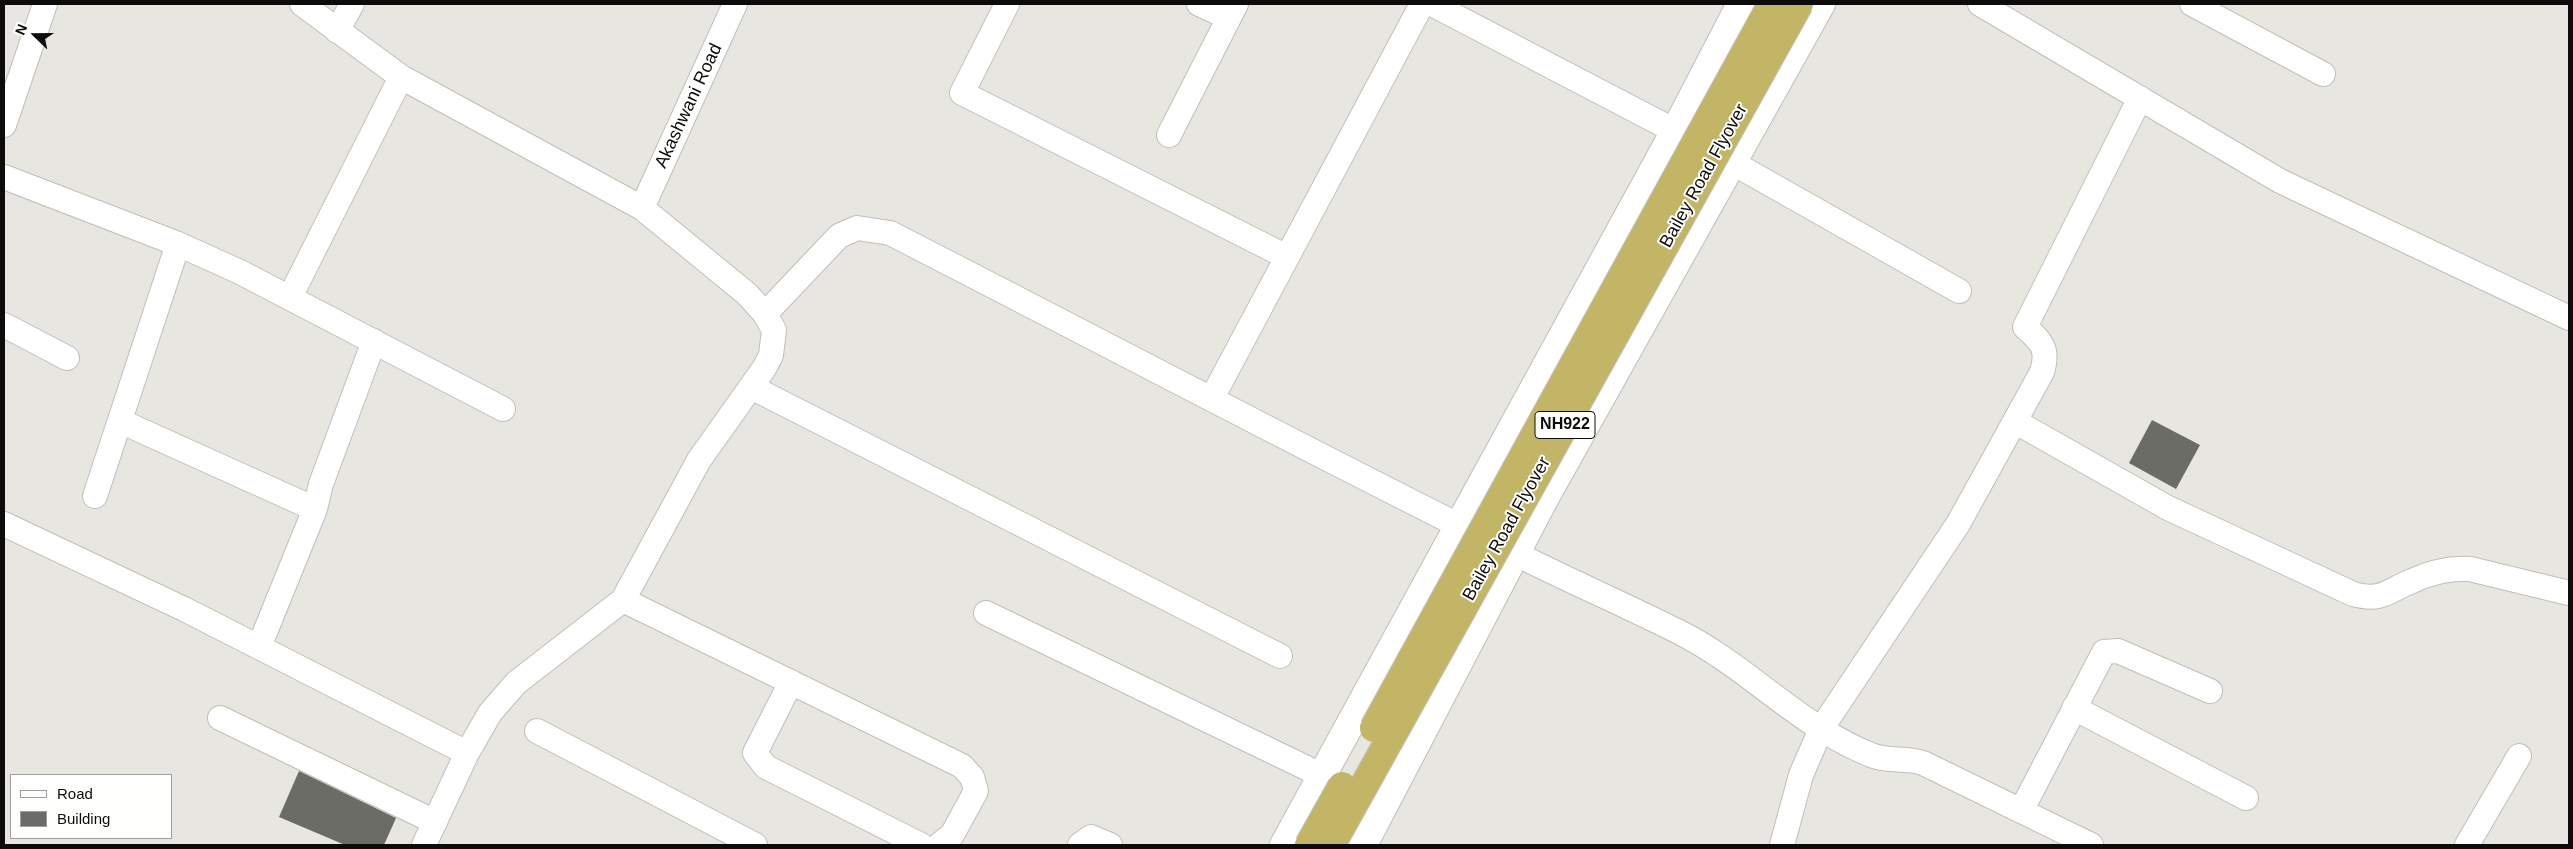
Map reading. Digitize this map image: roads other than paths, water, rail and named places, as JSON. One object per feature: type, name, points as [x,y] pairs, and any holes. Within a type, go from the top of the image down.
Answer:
[{"type":"highway","name":"Bailey Road Flyover","points":[[1299,842],[1772,4]]},
{"type":"highway","name":"Bailey Road Flyover","points":[[1331,845],[1799,4]]},
{"type":"main road","points":[[1299,842],[1322,776],[1675,131],[1742,4]]},
{"type":"main road","points":[[1363,845],[1516,554],[1821,4]]},
{"type":"street","points":[[4,125],[45,4]]},
{"type":"street","points":[[302,4],[401,77],[642,208],[747,294],[765,314],[774,330],[774,342],[765,367],[700,460],[623,600],[516,682],[490,713],[467,753],[424,845]]},
{"type":"street","points":[[337,31],[352,4]]},
{"type":"street","name":"Akashwani Road","points":[[642,208],[735,4]]},
{"type":"street","points":[[1007,4],[962,93],[1287,257]]},
{"type":"street","points":[[1169,135],[1232,11],[1199,4]]},
{"type":"street","points":[[1212,398],[1422,4]]},
{"type":"street","points":[[1432,4],[1675,131]]},
{"type":"street","points":[[1980,4],[2280,181],[2569,318]]},
{"type":"street","points":[[2192,4],[2322,74]]},
{"type":"street","points":[[290,297],[401,77]]},
{"type":"street","points":[[1782,845],[1801,775],[1821,729],[1958,524],[2016,422],[2046,361],[2045,348],[2025,328],[2140,98]]},
{"type":"street","points":[[1733,163],[1958,291]]},
{"type":"street","points":[[4,177],[178,244],[290,297],[503,409]]},
{"type":"street","points":[[765,314],[839,236],[857,228],[890,233],[1460,526],[1683,634],[1719,655],[1821,729],[1873,756],[1908,758],[1922,763],[2091,845]]},
{"type":"street","points":[[95,496],[178,244]]},
{"type":"street","points":[[4,326],[67,358]]},
{"type":"street","points":[[258,647],[314,509],[321,484],[374,341]]},
{"type":"street","points":[[751,387],[1280,656]]},
{"type":"street","points":[[120,421],[314,509]]},
{"type":"street","points":[[2016,422],[2168,508],[2353,594],[2367,598],[2377,597],[2390,593],[2411,581],[2437,572],[2454,569],[2470,570],[2569,593]]},
{"type":"street","points":[[4,524],[258,647],[467,753]]},
{"type":"street","points":[[623,600],[962,766],[972,777],[976,791],[952,835],[939,845]]},
{"type":"street","points":[[986,613],[1322,776]]},
{"type":"street","points":[[2021,812],[2100,656],[2107,650],[2118,651],[2210,691]]},
{"type":"street","points":[[791,682],[755,753],[766,767],[922,845]]},
{"type":"street","points":[[2074,708],[2246,798]]},
{"type":"street","points":[[220,718],[435,822]]},
{"type":"street","points":[[537,731],[755,845]]},
{"type":"street","points":[[2467,845],[2519,756]]},
{"type":"street","points":[[1080,845],[1091,837],[1110,845]]}]
